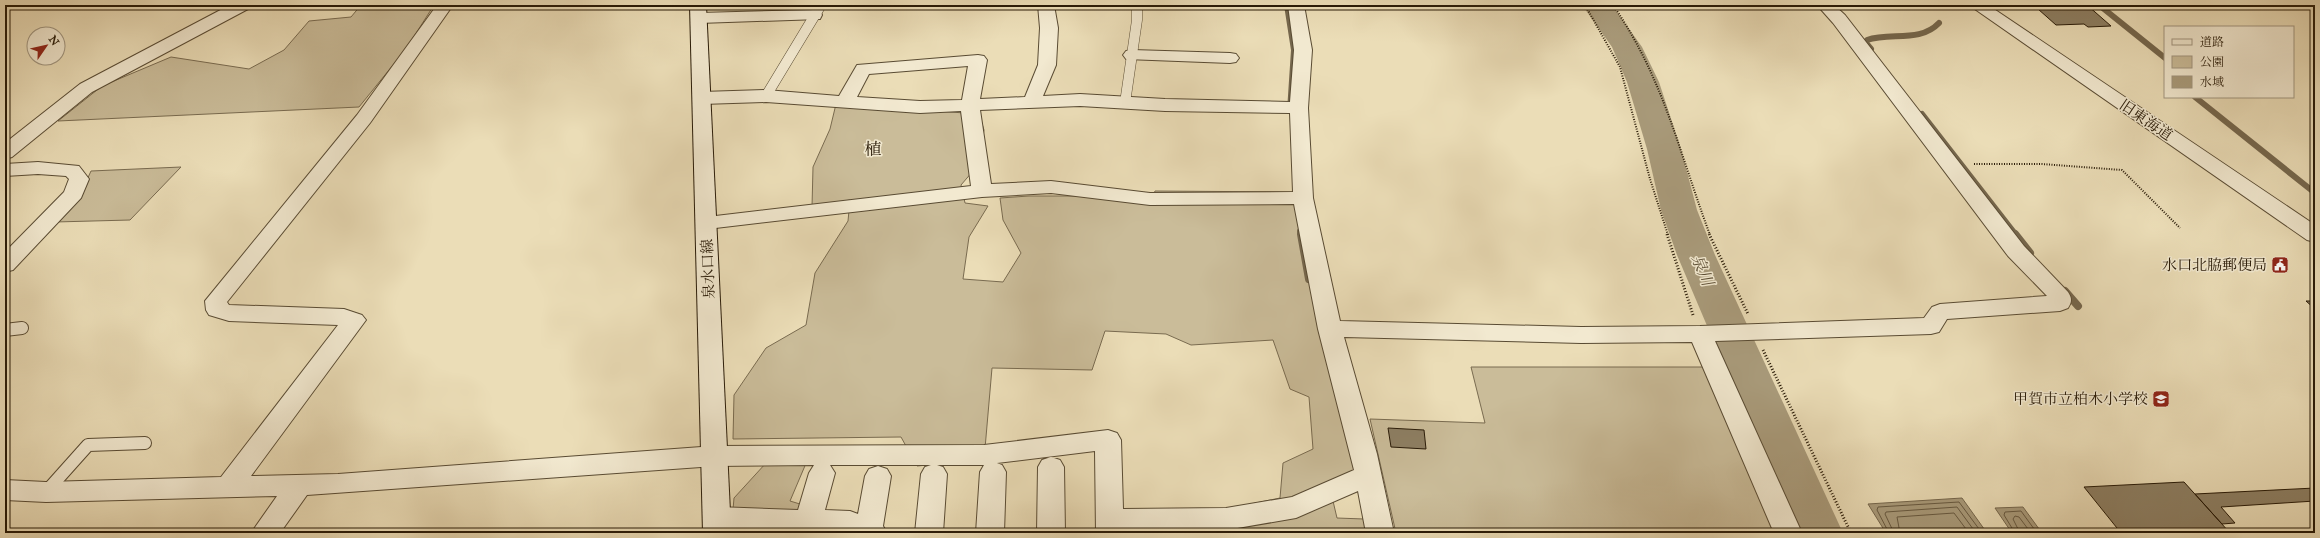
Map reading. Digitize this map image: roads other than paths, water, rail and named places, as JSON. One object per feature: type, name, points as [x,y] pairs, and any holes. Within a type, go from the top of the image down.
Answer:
[{"type":"street","points":[[5,153],[86,88],[242,5]]},
{"type":"street","points":[[227,488],[354,320],[344,317],[229,314],[217,310],[216,301],[362,122],[426,36],[445,5]]},
{"type":"street","points":[[1032,101],[1047,64],[1049,28],[1046,5]]},
{"type":"street","points":[[1296,5],[1303,50],[1299,108],[1303,198],[1330,329],[1368,475],[1380,533]]},
{"type":"street","points":[[1330,329],[1581,335],[1708,334],[1930,326],[1940,312],[2060,303],[2060,297],[2016,251],[1839,19],[1825,5]]},
{"type":"street","name":"旧東海道","points":[[1977,5],[2315,235]]},
{"type":"street","points":[[698,12],[817,10]]},
{"type":"street","name":"泉水口線","points":[[698,12],[717,525]]},
{"type":"street","points":[[1132,55],[1230,58]]},
{"type":"street","points":[[846,100],[863,69],[978,60],[970,105],[982,190]]},
{"type":"street","points":[[702,98],[766,96],[846,100],[920,107],[1080,100],[1125,103],[1299,108]]},
{"type":"street","points":[[5,170],[38,168],[72,170],[80,179],[74,194],[5,265]]},
{"type":"street","points":[[707,223],[982,190],[1051,187],[1150,199],[1303,198]]},
{"type":"street","points":[[1708,334],[1788,533]]},
{"type":"street","points":[[5,490],[46,492],[299,486],[715,456],[984,455],[1108,440],[1110,527],[1226,519],[1296,507],[1368,475]]},
{"type":"street","points":[[1051,468],[1051,533]]},
{"type":"street","points":[[990,533],[993,472]]},
{"type":"street","points":[[808,520],[822,473]]},
{"type":"street","points":[[929,533],[934,474]]},
{"type":"street","points":[[717,525],[808,520],[850,522],[870,532],[878,476]]},
{"type":"street","points":[[265,533],[299,486]]},
{"type":"lane","points":[[1125,103],[1137,20],[1136,5]]},
{"type":"lane","points":[[766,96],[817,10]]},
{"type":"lane","points":[[5,330],[22,328]]},
{"type":"lane","points":[[46,492],[88,445],[145,443]]},
{"type":"water","points":[[1962,498],[1987,533],[1886,533],[1868,504]]},
{"type":"water","points":[[2023,507],[2042,533],[2012,533],[1995,508]]},
{"type":"waterway","points":[[1287,5],[1294,50],[1290,111]]},
{"type":"waterway","name":"泉川","points":[[1597,5],[1627,47],[1643,82],[1664,149],[1679,210],[1696,255],[1819,533]]},
{"type":"waterway","points":[[2099,5],[2164,57]]},
{"type":"waterway","points":[[1871,49],[1866,43],[1867,40],[1923,33],[1939,23]]},
{"type":"waterway","points":[[2196,98],[2315,193]]},
{"type":"waterway","points":[[1922,114],[2016,235]]},
{"type":"waterway","points":[[1300,231],[1301,235]]},
{"type":"waterway","points":[[1301,234],[1309,279]]},
{"type":"waterway","points":[[2015,234],[2030,253]]},
{"type":"waterway","points":[[2065,291],[2078,306]]},
{"type":"place","name":"水口北脇郵便局","points":[[2280,265]]},
{"type":"place","name":"甲賀市立柏木小学校","points":[[2161,399]]},
{"type":"district","name":"植","points":[[873,149]]}]
